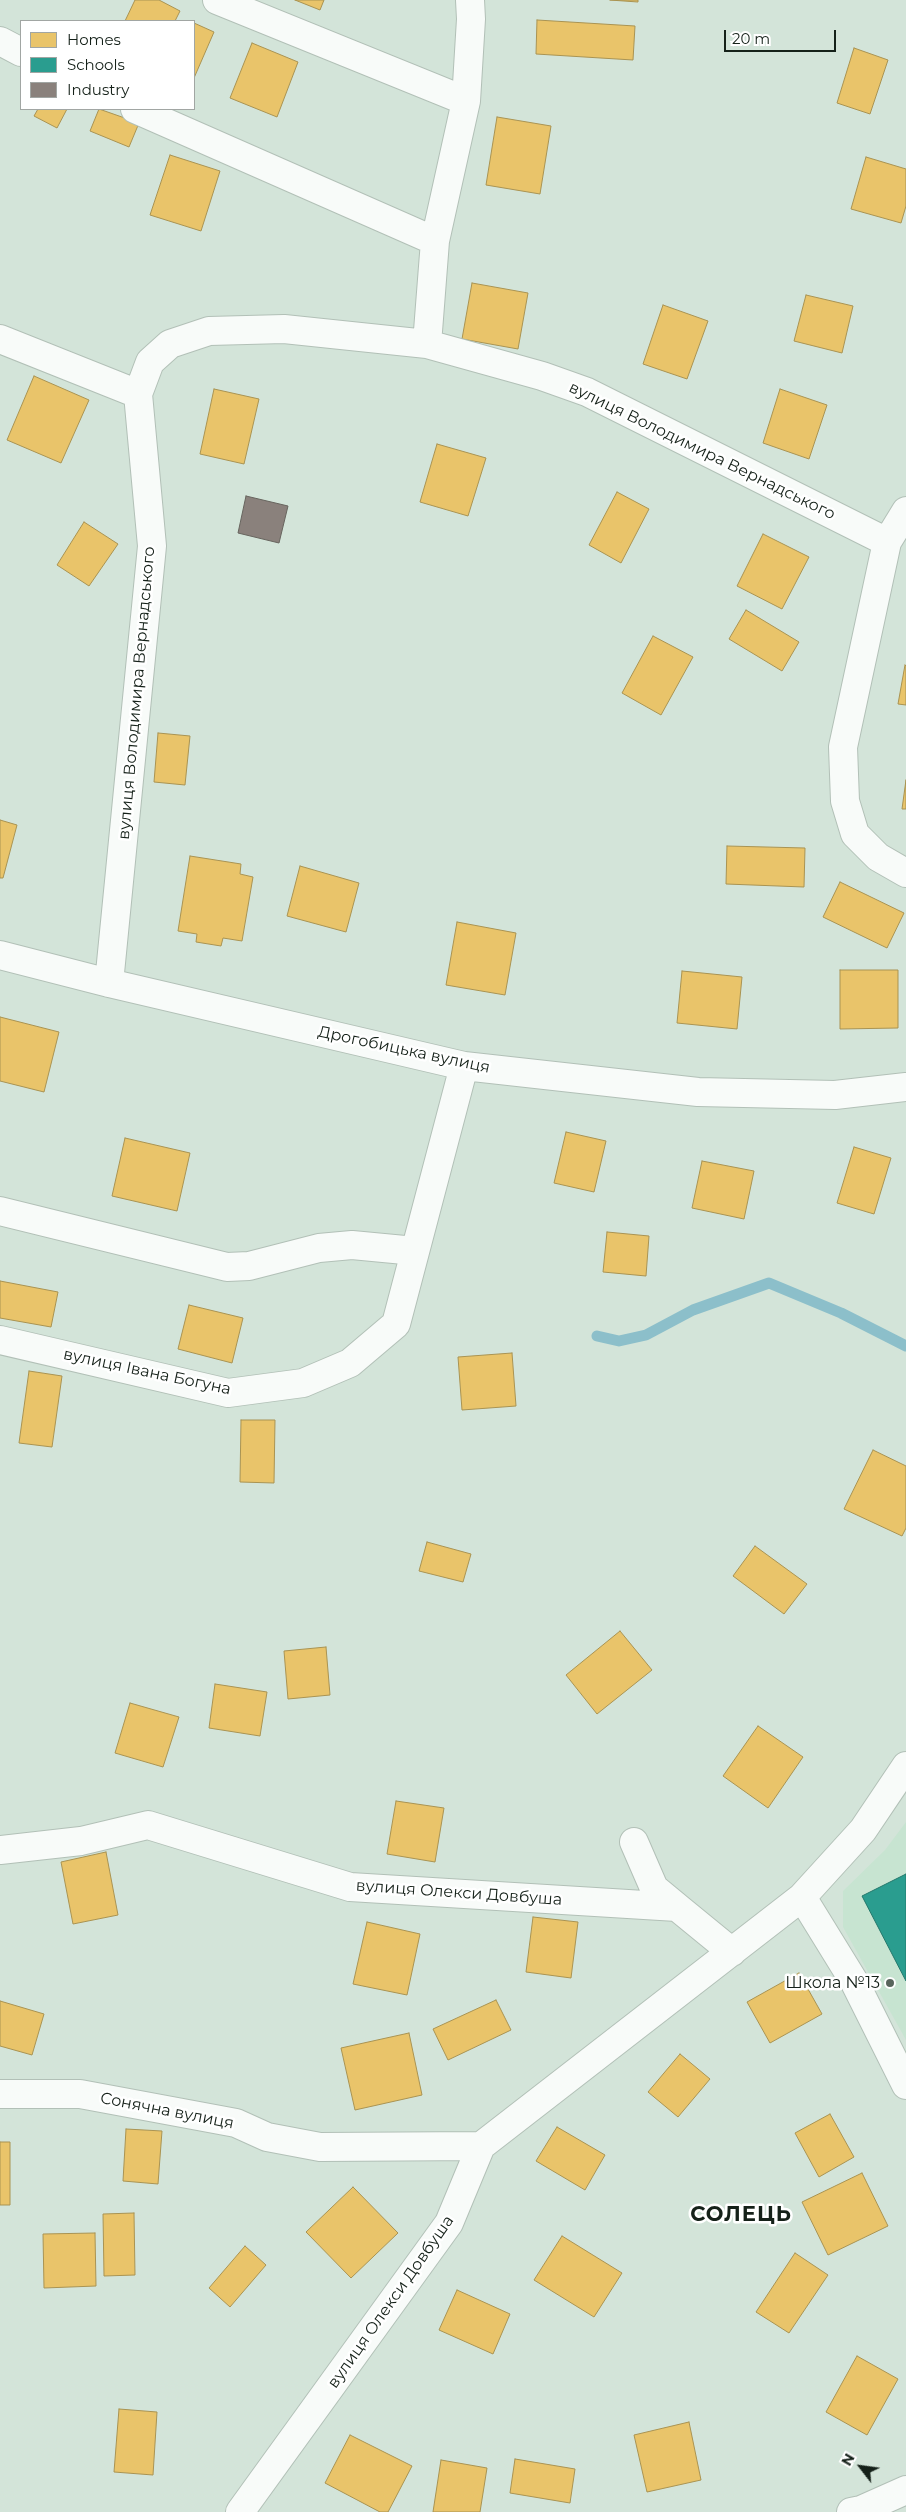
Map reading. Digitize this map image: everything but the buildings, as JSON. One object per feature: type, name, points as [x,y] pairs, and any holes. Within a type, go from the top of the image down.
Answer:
[{"type":"street","points":[[217,0],[466,101]]},
{"type":"street","points":[[427,344],[435,241],[466,101],[471,19],[470,0]]},
{"type":"street","points":[[0,41],[20,51]]},
{"type":"street","points":[[137,110],[435,241]]},
{"type":"street","name":"вулиця Володимира Вернадського","points":[[109,983],[152,546],[138,394],[150,362],[170,344],[209,331],[284,329],[427,344],[542,376],[587,392],[887,542]]},
{"type":"street","points":[[0,339],[138,394]]},
{"type":"street","points":[[906,511],[887,542],[843,747],[845,801],[855,834],[878,857],[906,873]]},
{"type":"street","name":"Дрогобицька вулиця","points":[[0,955],[109,983],[464,1066],[698,1092],[835,1095],[906,1087]]},
{"type":"street","points":[[0,1211],[227,1267],[249,1266],[319,1248],[352,1245],[415,1251],[464,1066]]},
{"type":"street","name":"вулиця Івана Богуна","points":[[0,1340],[228,1393],[303,1383],[350,1362],[396,1324],[415,1251]]},
{"type":"street","points":[[481,2146],[802,1897],[863,1830],[906,1766]]},
{"type":"street","name":"вулиця Олекси Довбуша","points":[[0,1850],[81,1841],[148,1825],[350,1886],[677,1907]]},
{"type":"street","points":[[634,1842],[654,1888],[732,1952]]},
{"type":"street","points":[[802,1897],[855,1983],[906,2085]]},
{"type":"street","name":"Сонячна вулиця","points":[[0,2094],[80,2094],[236,2123],[268,2137],[320,2147],[481,2146]]},
{"type":"street","name":"вулиця Олекси Довбуша","points":[[240,2512],[450,2223],[481,2146]]},
{"type":"street","points":[[851,2512],[861,2510],[906,2490]]},
{"type":"shaded area","name":"Школа №13","points":[[906,1822],[906,2040],[843,1927],[843,1891],[885,1850]]},
{"type":"waterway","points":[[597,1336],[619,1341],[646,1335],[693,1310],[769,1283],[841,1313],[906,1346]]},
{"type":"place","name":"Школа №13","points":[[890,1983]]},
{"type":"district","name":"СОЛЕЦЬ","points":[[741,2215]]}]
